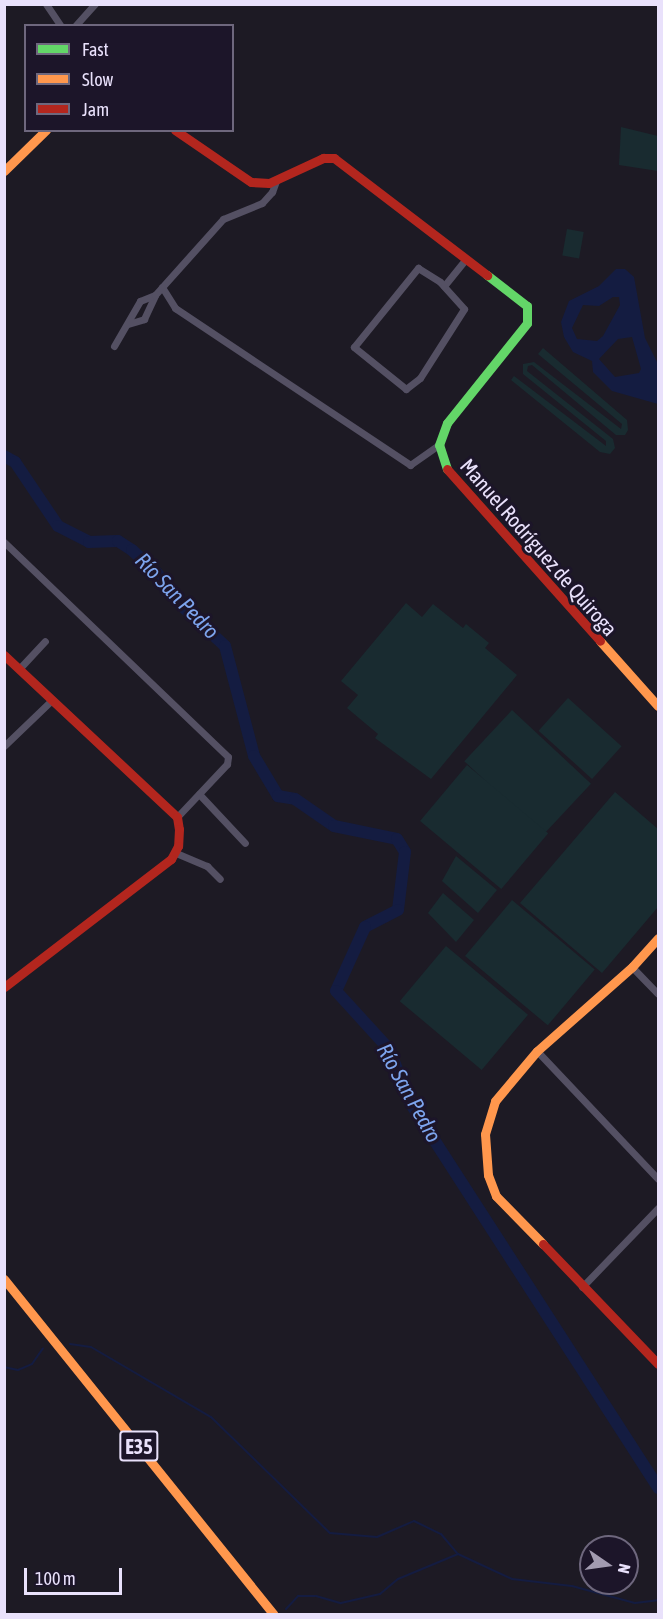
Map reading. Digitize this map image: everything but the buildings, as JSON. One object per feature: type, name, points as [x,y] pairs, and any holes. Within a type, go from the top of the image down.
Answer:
[{"type":"main road","points":[[4,171],[44,132]]},
{"type":"main road","points":[[178,132],[246,180],[276,181]]},
{"type":"main road","name":"Manuel Rodríguez de Quiroga","points":[[276,181],[323,158],[334,158],[527,306],[530,316],[447,423],[439,445],[444,466],[658,706]]},
{"type":"main road","points":[[4,655],[177,817],[176,853],[4,987]]},
{"type":"main road","points":[[658,938],[632,967],[537,1051],[495,1101],[485,1134],[488,1175],[496,1196],[658,1364]]},
{"type":"main road","name":"E35","points":[[4,1279],[273,1614]]},
{"type":"street","points":[[46,4],[60,24]]},
{"type":"street","points":[[77,24],[95,4]]},
{"type":"street","points":[[128,324],[144,319],[155,295],[223,219],[262,203],[272,192],[276,181]]},
{"type":"street","points":[[444,286],[466,259]]},
{"type":"street","points":[[425,269],[444,286],[464,312],[420,378],[406,389],[356,350],[354,344],[413,270],[425,269]]},
{"type":"street","points":[[162,287],[175,308],[410,465],[439,445]]},
{"type":"street","points":[[114,346],[128,324],[129,316],[140,301],[155,295]]},
{"type":"street","points":[[4,542],[228,757],[227,764],[177,817]]},
{"type":"street","points":[[19,669],[45,641]]},
{"type":"street","points":[[4,746],[52,700]]},
{"type":"street","points":[[199,794],[245,843]]},
{"type":"street","points":[[176,853],[207,866],[220,879]]},
{"type":"street","points":[[632,967],[658,994]]},
{"type":"street","points":[[537,1051],[658,1179]]},
{"type":"street","points":[[582,1287],[658,1208]]},
{"type":"green space","points":[[621,127],[658,136],[658,171],[619,165]]},
{"type":"green space","points":[[567,229],[584,232],[579,259],[562,256]]},
{"type":"green space","points":[[543,348],[627,420],[628,430],[625,435],[616,435],[532,365],[528,366],[527,371],[613,439],[615,448],[610,454],[600,452],[511,380],[514,376],[606,446],[606,441],[523,374],[523,364],[534,362],[621,429],[622,424],[538,354]]},
{"type":"green space","points":[[406,603],[422,617],[433,604],[463,628],[466,624],[489,643],[485,648],[517,675],[431,779],[375,738],[378,734],[347,708],[358,695],[341,681]]},
{"type":"green space","points":[[568,698],[622,746],[592,779],[539,731]]},
{"type":"green space","points":[[512,710],[591,784],[543,835],[464,761]]},
{"type":"green space","points":[[467,765],[548,833],[501,889],[420,821]]},
{"type":"green space","points":[[615,792],[658,829],[658,907],[602,973],[520,903]]},
{"type":"green space","points":[[456,856],[497,890],[478,913],[442,881]]},
{"type":"green space","points":[[443,893],[474,920],[456,942],[428,913]]},
{"type":"green space","points":[[512,900],[595,969],[548,1025],[465,956]]},
{"type":"green space","points":[[446,946],[528,1015],[482,1070],[400,1001]]},
{"type":"water","points":[[616,269],[625,269],[634,277],[645,338],[658,364],[658,404],[612,391],[593,372],[592,361],[573,352],[564,337],[561,322],[569,301],[599,286]],"holes":[[[613,297],[619,297],[620,305],[603,336],[597,341],[577,339],[572,328],[583,305],[599,306]],[[632,337],[641,369],[639,373],[615,377],[599,359],[618,339]]]},
{"type":"waterway","name":"Río San Pedro","points":[[4,456],[15,462],[58,526],[89,542],[118,541],[132,550],[157,573],[181,605],[225,646],[254,756],[278,796],[295,799],[334,826],[397,839],[405,852],[398,910],[365,927],[336,991],[389,1049],[411,1104],[658,1488]]},
{"type":"waterway","points":[[70,1344],[91,1347],[211,1417],[330,1533],[377,1537],[414,1521],[441,1534],[458,1554],[512,1579],[572,1586],[635,1603],[658,1600]]},
{"type":"waterway","points":[[4,1367],[18,1370],[32,1364],[43,1348]]},
{"type":"waterway","points":[[286,1609],[298,1596],[316,1596],[341,1603],[380,1594],[398,1579],[458,1554]]},
{"type":"traffic: fast","points":[[447,469],[439,445],[447,423],[527,323],[527,306],[487,275]]},
{"type":"traffic: slow","points":[[4,171],[44,132]]},
{"type":"traffic: slow","points":[[600,641],[658,706]]},
{"type":"traffic: slow","points":[[543,1244],[496,1196],[488,1175],[485,1134],[495,1101],[537,1051],[632,967],[658,938]]},
{"type":"traffic: slow","points":[[4,1279],[273,1614]]},
{"type":"traffic: jam","points":[[178,132],[251,182],[269,183],[323,158],[334,158],[487,275]]},
{"type":"traffic: jam","points":[[447,469],[600,641]]},
{"type":"traffic: jam","points":[[4,655],[177,817],[179,829],[178,846],[171,859],[4,987]]},
{"type":"traffic: jam","points":[[543,1244],[658,1364]]}]
